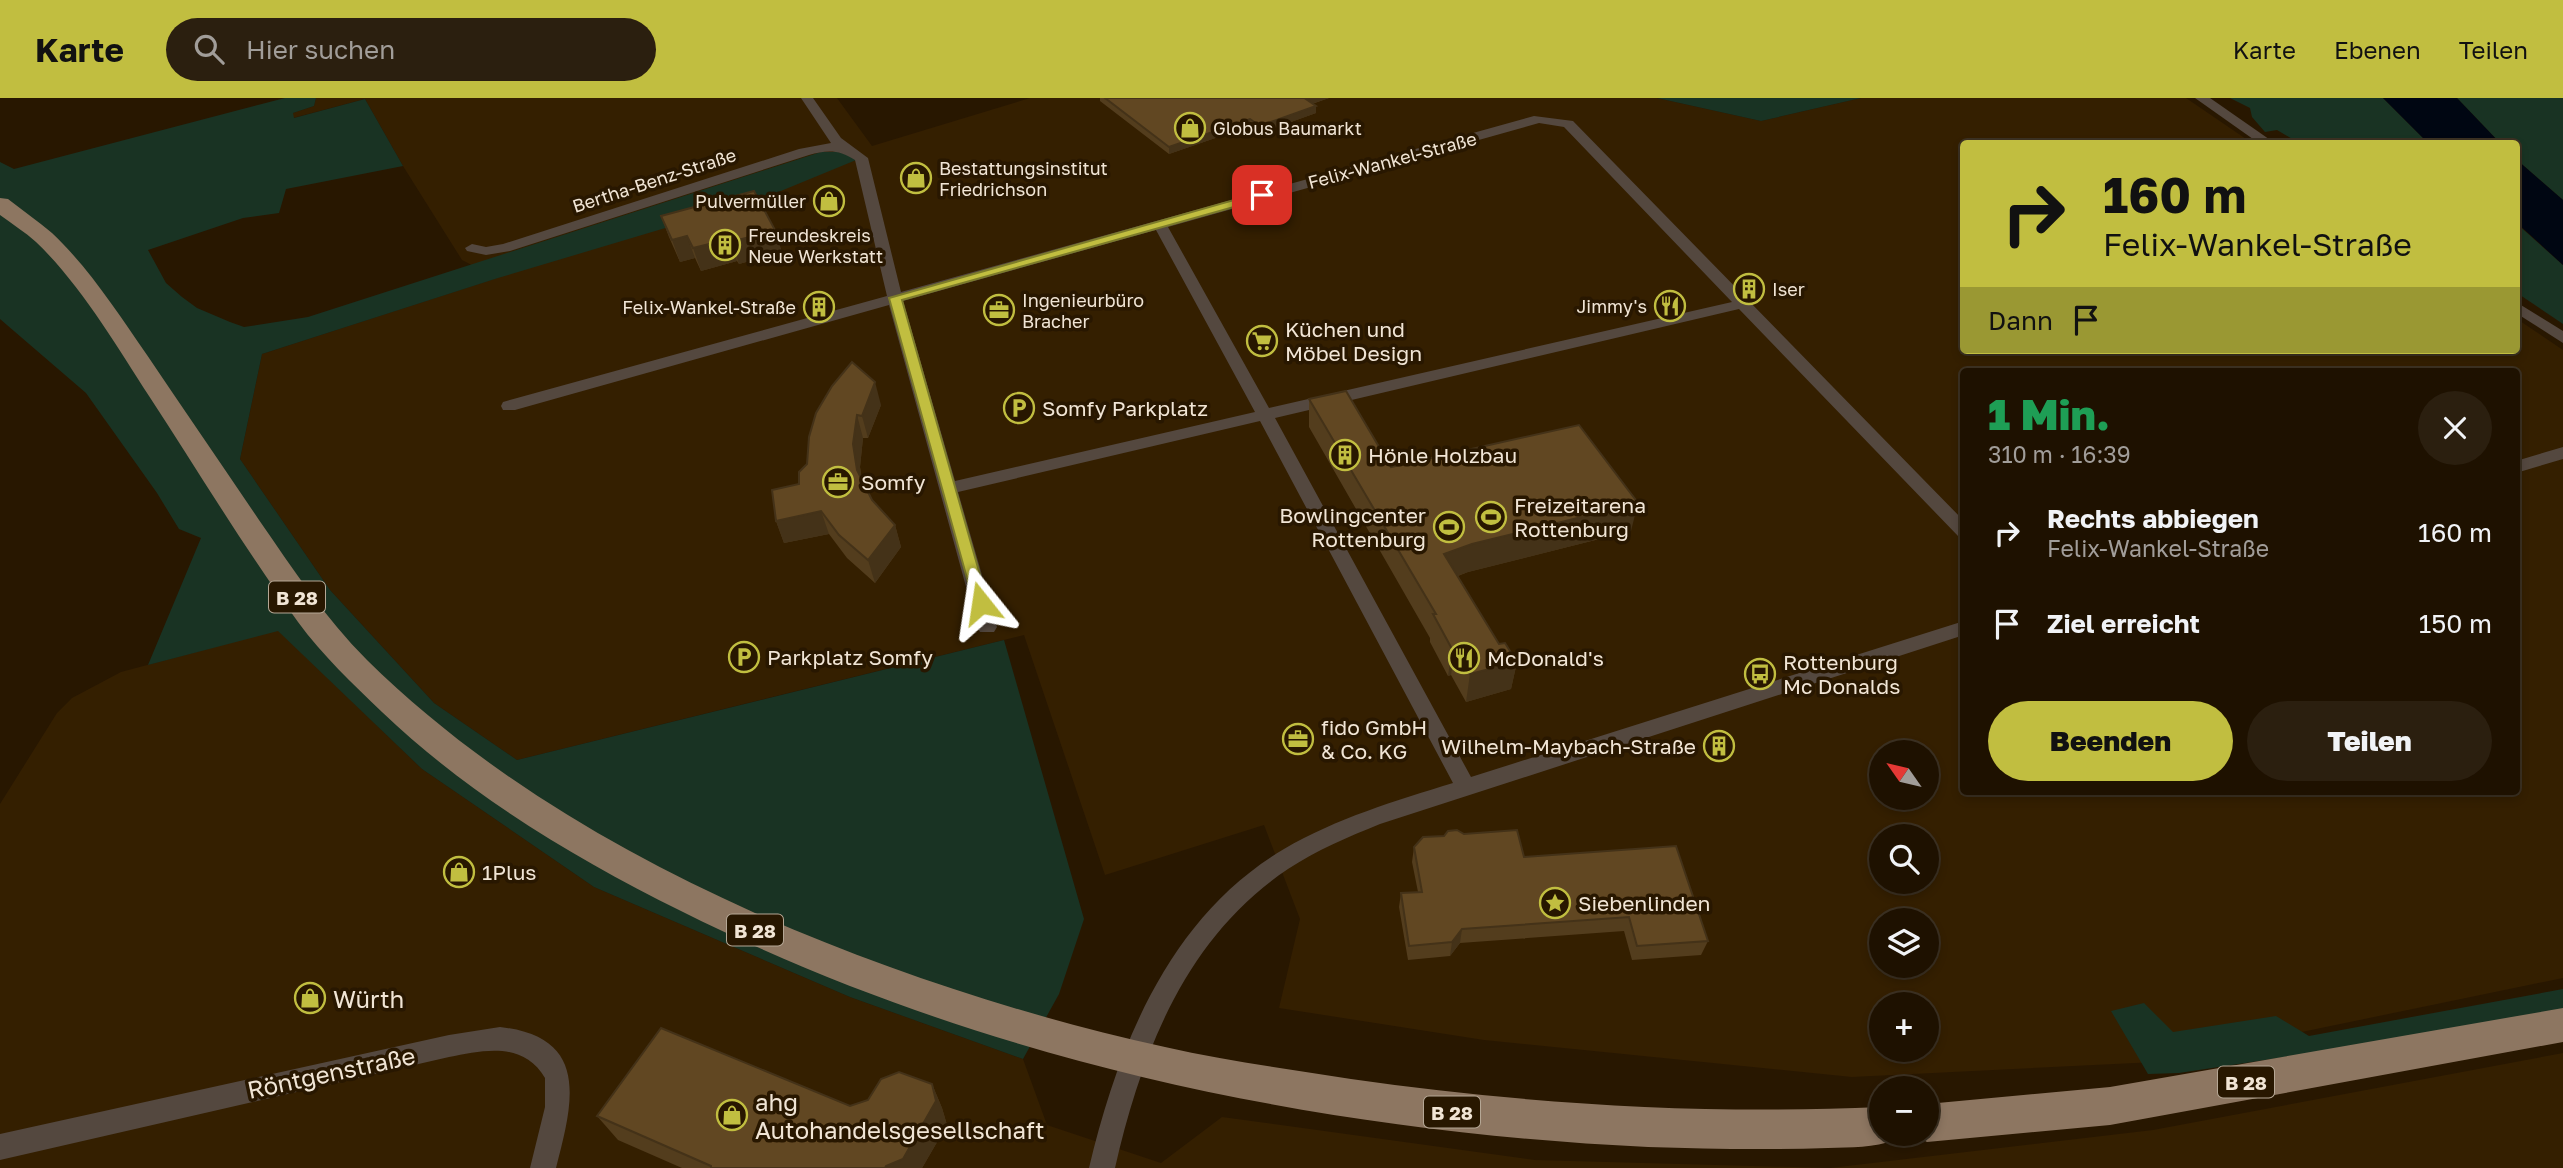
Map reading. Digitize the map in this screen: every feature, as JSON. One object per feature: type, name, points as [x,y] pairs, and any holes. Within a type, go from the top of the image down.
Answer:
[{"type":"main road","name":"B 28","points":[[0,204],[44,238],[103,308],[319,628],[346,659],[399,709],[458,758],[517,800],[633,872],[781,942],[920,995],[1132,1057],[1238,1080],[1422,1108],[1599,1126],[1730,1130],[1869,1126]]},
{"type":"main road","name":"B 28","points":[[1939,1122],[2017,1117],[2110,1106],[2563,1025]]},
{"type":"street","points":[[807,98],[836,141],[860,158],[895,298],[987,627]]},
{"type":"street","points":[[2201,98],[2264,140]]},
{"type":"street","name":"Felix-Wankel-Straße","points":[[509,406],[1539,119],[1554,120],[1568,124],[1960,528]]},
{"type":"street","name":"Bertha-Benz-Straße","points":[[472,248],[486,251],[505,248],[804,152],[823,147],[848,148]]},
{"type":"street","points":[[1159,224],[1377,619],[1467,789]]},
{"type":"street","points":[[950,488],[1741,304]]},
{"type":"street","points":[[2520,309],[2563,338]]},
{"type":"street","points":[[2520,466],[2563,453]]},
{"type":"street","points":[[1102,1168],[1118,1097],[1132,1057],[1160,995],[1209,927],[1266,872],[1334,834],[1374,817],[1960,629]]},
{"type":"street","name":"Röntgenstraße","points":[[0,1147],[449,1046],[488,1039],[517,1039],[536,1049],[551,1064],[560,1086],[543,1168]]},
{"type":"shaded area","points":[[316,98],[837,98],[872,146],[1030,98],[1657,98],[1761,121],[1861,98],[2186,98],[2248,140],[1960,140],[1960,354],[2520,354],[2520,321],[2563,350],[2563,978],[2156,1062],[1852,1077],[1484,1040],[1279,1008],[1300,919],[1264,825],[1105,875],[1024,635],[517,760],[434,703],[330,590],[240,459],[262,354],[497,278],[462,260],[365,99],[293,118],[293,113],[314,106]]},
{"type":"shaded area","points":[[2383,98],[2457,98],[2497,140],[2425,140]]},
{"type":"shaded area","points":[[2520,163],[2563,200],[2563,265],[2520,226]]},
{"type":"shaded area","points":[[278,630],[422,769],[594,887],[850,997],[1023,1059],[1047,1125],[1161,1163],[1222,1117],[1535,1160],[1830,1168],[0,1168],[0,804],[57,713],[72,698],[121,672]]},
{"type":"shaded area","points":[[2563,1053],[2563,1168],[1830,1168],[2153,1130]]},
{"type":"green space","points":[[285,98],[316,98],[314,106],[293,113],[294,118],[365,99],[403,166],[286,189],[279,213],[243,218],[148,250],[166,283],[182,297],[197,308],[244,327],[308,317],[821,152],[838,152],[861,158],[759,200],[498,278],[262,354],[240,459],[330,590],[434,703],[517,760],[1004,640],[1084,919],[1059,994],[1023,1059],[850,997],[594,887],[422,769],[278,631],[148,665],[201,538],[179,529],[157,493],[86,393],[0,319],[0,162],[14,169]]},
{"type":"green space","points":[[1657,98],[1861,98],[1761,121]]},
{"type":"green space","points":[[2230,98],[2383,98],[2425,140],[2294,140],[2277,130],[2265,132],[2252,117],[2250,108]]},
{"type":"green space","points":[[2457,98],[2563,98],[2563,200],[2520,163],[2520,140],[2497,140]]},
{"type":"green space","points":[[2520,227],[2563,265],[2563,324],[2520,295]]},
{"type":"green space","points":[[2563,989],[2563,1013],[2553,1016],[2179,1073],[2148,1074],[2111,1011],[2144,1003],[2173,1032],[2276,1016],[2309,1036]]},
{"type":"building","name":"Globus Baumarkt","points":[[1105,98],[1309,98],[1306,99],[1316,106],[1260,126],[1250,119],[1169,147]]},
{"type":"building","points":[[754,191],[775,230],[731,242],[730,239],[693,248],[687,236],[672,240],[661,216]]},
{"type":"building","name":"Somfy","points":[[852,362],[875,382],[862,416],[857,415],[853,444],[857,470],[872,500],[895,525],[868,560],[839,535],[821,511],[776,521],[772,490],[799,484],[799,472],[807,464],[809,437],[816,413],[832,386]]},
{"type":"building","points":[[1346,391],[1391,467],[1579,425],[1638,503],[1472,544],[1444,554],[1499,644],[1505,643],[1517,662],[1470,674],[1455,648],[1452,649],[1433,614],[1436,614],[1309,399]]},
{"type":"building","points":[[1457,830],[1464,834],[1517,830],[1524,857],[1676,846],[1708,941],[1637,946],[1629,917],[1462,929],[1452,942],[1409,946],[1401,893],[1422,892],[1414,847],[1423,837],[1444,836],[1448,831]]},
{"type":"building","name":"ahg Autohandelsgesellschaft","points":[[661,1028],[850,1106],[868,1100],[881,1079],[899,1072],[932,1084],[936,1101],[903,1159],[885,1168],[711,1168],[597,1116]]},
{"type":"place","name":"Globus Baumarkt","points":[[1190,128]]},
{"type":"place","name":"Bestattungsinstitut Friedrichson","points":[[916,178]]},
{"type":"place","name":"Pulvermüller","points":[[829,201]]},
{"type":"place","name":"Freundeskreis Neue Werkstatt","points":[[725,245]]},
{"type":"place","name":"Iser","points":[[1749,289]]},
{"type":"place","name":"Jimmy's","points":[[1670,306]]},
{"type":"place","name":"Felix-Wankel-Straße","points":[[819,307]]},
{"type":"place","name":"Ingenieurbüro Bracher","points":[[999,310]]},
{"type":"place","name":"Küchen und Möbel Design","points":[[1262,341]]},
{"type":"place","name":"Somfy Parkplatz","points":[[1019,408]]},
{"type":"place","name":"Hönle Holzbau","points":[[1345,455]]},
{"type":"place","name":"Somfy","points":[[838,482]]},
{"type":"place","name":"Freizeitarena Rottenburg","points":[[1491,517]]},
{"type":"place","name":"Bowlingcenter Rottenburg","points":[[1449,527]]},
{"type":"place","name":"Parkplatz Somfy","points":[[744,657]]},
{"type":"place","name":"McDonald's","points":[[1464,658]]},
{"type":"place","name":"Rottenburg Mc Donalds","points":[[1760,674]]},
{"type":"place","name":"fido GmbH & Co. KG","points":[[1298,739]]},
{"type":"place","name":"Wilhelm-Maybach-Straße","points":[[1719,746]]},
{"type":"place","name":"1Plus","points":[[459,872]]},
{"type":"place","name":"Siebenlinden","points":[[1555,903]]},
{"type":"place","name":"Würth","points":[[310,998]]},
{"type":"place","name":"ahg Autohandelsgesellschaft","points":[[732,1115]]},
{"type":"route","points":[[981,603],[895,298],[1262,195]]}]
